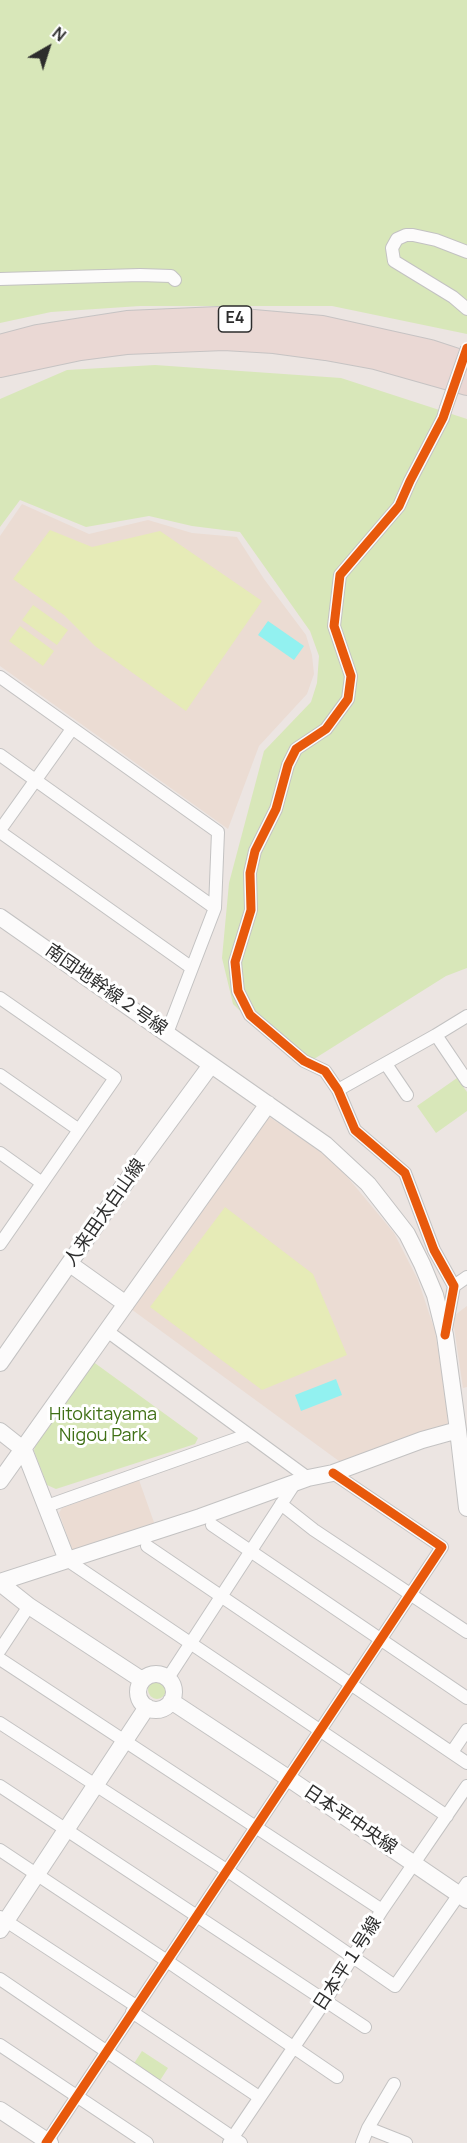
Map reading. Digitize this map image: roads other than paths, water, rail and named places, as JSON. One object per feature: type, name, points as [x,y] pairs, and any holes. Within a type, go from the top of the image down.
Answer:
[{"type":"highway","name":"E4","points":[[0,346],[37,336],[127,322],[219,318],[322,327],[408,345],[467,363]]},
{"type":"highway","name":"E4","points":[[0,366],[68,352],[126,344],[224,339],[274,342],[375,358],[467,384]]},
{"type":"street","points":[[467,252],[436,240],[413,235],[397,239],[392,248],[394,261],[453,297],[467,309]]},
{"type":"street","points":[[0,279],[140,274],[171,276],[175,280]]},
{"type":"street","points":[[445,1335],[454,1286],[434,1250],[405,1173],[355,1130],[338,1090],[325,1071],[303,1061],[250,1016],[238,991],[235,962],[251,910],[249,873],[255,851],[276,809],[288,765],[296,748],[326,729],[348,699],[351,676],[334,626],[340,575],[399,506],[443,418],[467,348]]},
{"type":"street","points":[[0,677],[218,832],[215,908],[166,1033]]},
{"type":"street","points":[[72,729],[0,831],[192,968]]},
{"type":"street","points":[[0,755],[215,908]]},
{"type":"street","name":"南団地幹線２号線","points":[[0,917],[327,1145],[375,1192],[407,1234],[435,1295],[445,1335],[467,1508]]},
{"type":"street","points":[[0,998],[115,1078],[42,1183],[2,1235]]},
{"type":"street","points":[[338,1090],[467,1016]]},
{"type":"street","points":[[436,1035],[467,1081]]},
{"type":"street","points":[[386,1064],[407,1095]]},
{"type":"street","name":"人来田太白山線","points":[[0,1363],[142,1159],[211,1065]]},
{"type":"street","points":[[0,1075],[79,1130]]},
{"type":"street","points":[[0,1481],[268,1104]]},
{"type":"street","points":[[0,1153],[42,1183]]},
{"type":"street","points":[[70,1264],[126,1304]]},
{"type":"street","points":[[454,1286],[467,1277]]},
{"type":"street","points":[[107,1331],[302,1480]]},
{"type":"street","points":[[0,1583],[200,1517],[302,1480],[333,1473],[422,1440],[458,1430]]},
{"type":"street","points":[[0,1431],[24,1450],[67,1560],[447,1816]]},
{"type":"street","points":[[46,1506],[246,1435]]},
{"type":"street","points":[[0,2110],[48,2142],[442,1547],[333,1473]]},
{"type":"street","points":[[168,1678],[280,1504],[302,1480]]},
{"type":"street","points":[[280,1504],[314,1530],[467,1632]]},
{"type":"street","points":[[212,1525],[467,1698]]},
{"type":"street","points":[[147,1546],[467,1763]]},
{"type":"street","points":[[0,1583],[29,1606],[142,1680]]},
{"type":"street","points":[[0,1650],[29,1606]]},
{"type":"street","points":[[0,1659],[382,1911]]},
{"type":"street","points":[[157,1674],[168,1678],[174,1686],[171,1701],[158,1710],[147,1707],[139,1698],[139,1686],[142,1680],[157,1674]]},
{"type":"street","name":"日本平中央線","points":[[171,1701],[414,1863],[464,1893]]},
{"type":"street","points":[[147,1707],[38,1875],[2,1923],[134,2009],[259,2097]]},
{"type":"street","points":[[0,1723],[228,1871],[395,1986],[464,1893]]},
{"type":"street","points":[[452,1752],[467,1730]]},
{"type":"street","points":[[0,1786],[365,2027]]},
{"type":"street","name":"日本平１号線","points":[[234,2141],[259,2097],[467,1786]]},
{"type":"street","points":[[0,1850],[167,1960],[337,2077]]},
{"type":"street","points":[[0,1979],[234,2141]]},
{"type":"street","points":[[0,2045],[147,2143]]},
{"type":"street","points":[[362,2143],[368,2128],[394,2084]]},
{"type":"street","points":[[368,2128],[406,2143]]},
{"type":"water","points":[[268,621],[304,646],[294,660],[258,635]]},
{"type":"water","points":[[336,1379],[342,1395],[301,1411],[295,1395]]},
{"type":"park label","name":"Hitokitayama Nigou Park","points":[[103,1425]]}]
